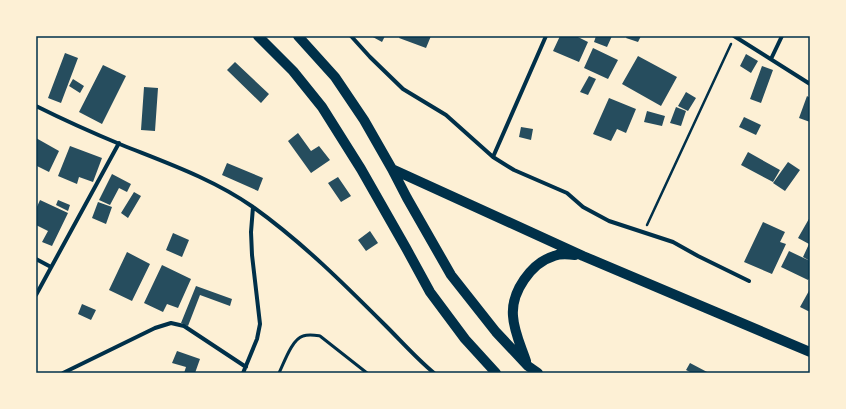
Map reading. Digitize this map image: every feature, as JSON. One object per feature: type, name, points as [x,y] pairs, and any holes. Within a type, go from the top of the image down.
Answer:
[{"type":"main road","points":[[258,36],[293,71],[322,107],[360,168],[430,292],[465,338],[496,373]]},
{"type":"main road","points":[[298,36],[335,77],[364,120],[451,275],[496,332],[528,366],[538,373]]},
{"type":"main road","points":[[392,168],[583,256],[810,352]]},
{"type":"main road","points":[[528,366],[515,331],[513,315],[516,298],[522,283],[532,270],[543,261],[554,256],[566,254],[583,256]]},
{"type":"street","points":[[351,36],[403,89],[446,116],[494,157],[514,170],[567,193],[583,207],[609,221],[672,242],[749,281]]},
{"type":"street","points":[[494,157],[546,36]]},
{"type":"street","points":[[734,36],[810,84]]},
{"type":"street","points":[[771,59],[782,36]]},
{"type":"street","points":[[36,106],[119,143],[188,171],[224,189],[252,207],[290,234],[434,373]]},
{"type":"street","points":[[36,295],[119,143]]},
{"type":"street","points":[[243,373],[257,339],[260,324],[252,255],[252,207]]},
{"type":"street","points":[[36,259],[51,267]]},
{"type":"street","points":[[63,373],[155,328],[171,323],[184,326],[246,367]]},
{"type":"lane","points":[[279,373],[296,340],[302,336],[311,334],[320,336],[367,373]]},
{"type":"path","points":[[644,232],[734,36]]},
{"type":"building","points":[[371,36],[385,36],[382,42]]},
{"type":"building","points":[[400,36],[431,36],[426,48],[399,38]]},
{"type":"building","points":[[560,36],[576,36],[588,42],[579,62],[553,51]]},
{"type":"building","points":[[596,36],[612,36],[607,47],[594,42]]},
{"type":"building","points":[[627,36],[641,36],[638,42],[626,38]]},
{"type":"building","points":[[593,48],[618,60],[608,79],[584,68]]},
{"type":"building","points":[[65,53],[78,58],[61,103],[48,98]]},
{"type":"building","points":[[746,54],[758,61],[751,73],[740,66]]},
{"type":"building","points":[[638,56],[677,77],[661,106],[622,84]]},
{"type":"building","points":[[235,62],[269,94],[261,103],[227,70]]},
{"type":"building","points":[[103,65],[126,76],[102,124],[79,112]]},
{"type":"building","points":[[762,66],[773,70],[761,103],[750,99]]},
{"type":"building","points":[[589,76],[596,79],[588,95],[580,92]]},
{"type":"building","points":[[73,79],[84,86],[80,93],[69,86]]},
{"type":"building","points":[[144,87],[158,88],[155,131],[141,130]]},
{"type":"building","points":[[686,92],[696,98],[688,111],[678,106]]},
{"type":"building","points":[[807,96],[810,98],[810,122],[799,118]]},
{"type":"building","points":[[609,98],[636,109],[626,133],[617,129],[611,141],[593,134]]},
{"type":"building","points":[[676,107],[686,111],[681,126],[670,123]]},
{"type":"building","points":[[647,111],[665,116],[662,126],[644,122]]},
{"type":"building","points":[[744,117],[761,125],[756,135],[739,127]]},
{"type":"building","points":[[521,127],[533,129],[531,140],[519,137]]},
{"type":"building","points":[[298,133],[311,151],[319,146],[330,160],[311,173],[288,141]]},
{"type":"building","points":[[36,138],[59,151],[49,172],[37,166],[36,169]]},
{"type":"building","points":[[70,146],[102,158],[93,182],[79,177],[77,184],[58,176]]},
{"type":"building","points":[[748,152],[780,170],[773,182],[741,165]]},
{"type":"building","points":[[788,162],[800,170],[785,191],[773,183]]},
{"type":"building","points":[[227,163],[263,178],[258,191],[222,175]]},
{"type":"building","points":[[112,174],[131,184],[127,192],[119,188],[110,205],[99,200]]},
{"type":"building","points":[[338,177],[351,196],[341,202],[328,183]]},
{"type":"building","points":[[134,192],[141,196],[128,218],[121,213]]},
{"type":"building","points":[[40,200],[68,213],[52,246],[42,242],[48,231],[36,225],[36,209]]},
{"type":"building","points":[[58,200],[70,205],[68,211],[56,205]]},
{"type":"building","points":[[98,202],[112,207],[106,224],[92,218]]},
{"type":"building","points":[[810,217],[810,261],[803,257],[809,244],[798,238]]},
{"type":"building","points":[[763,222],[785,232],[780,242],[786,244],[772,274],[744,262]]},
{"type":"building","points":[[370,231],[378,243],[366,251],[358,240]]},
{"type":"building","points":[[173,233],[189,240],[182,257],[166,250]]},
{"type":"building","points":[[789,251],[810,261],[810,277],[808,280],[781,267]]},
{"type":"building","points":[[127,252],[150,264],[132,301],[109,290]]},
{"type":"building","points":[[162,265],[191,279],[178,308],[167,304],[163,312],[144,303]]},
{"type":"building","points":[[196,286],[232,299],[230,306],[200,295],[188,326],[181,323]]},
{"type":"building","points":[[810,289],[810,312],[800,307]]},
{"type":"building","points":[[82,304],[96,310],[91,320],[78,314]]},
{"type":"building","points":[[177,351],[200,359],[195,373],[184,373],[186,367],[172,363]]},
{"type":"building","points":[[690,363],[709,373],[692,373],[686,370]]}]
